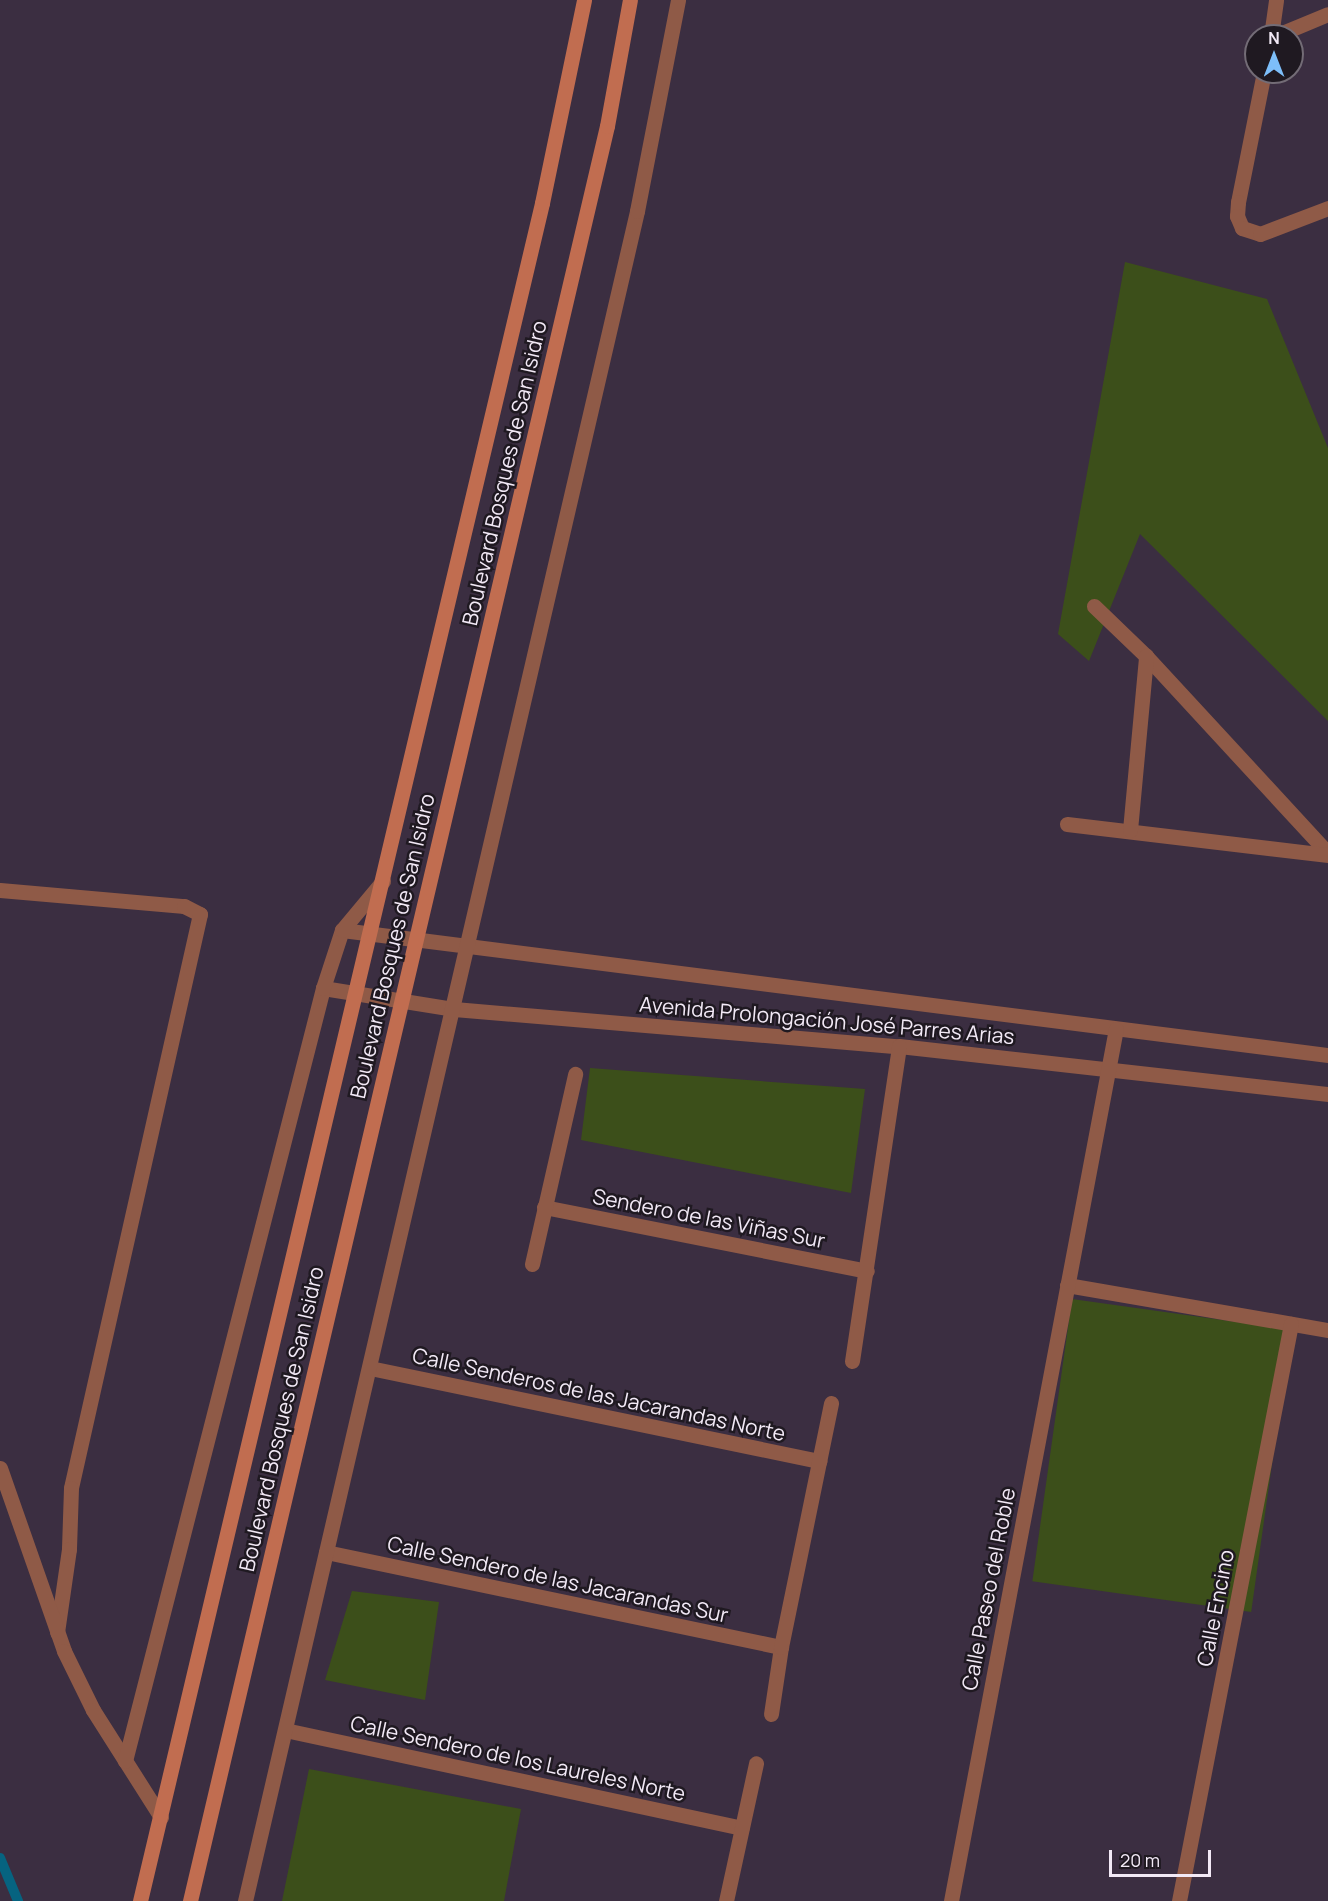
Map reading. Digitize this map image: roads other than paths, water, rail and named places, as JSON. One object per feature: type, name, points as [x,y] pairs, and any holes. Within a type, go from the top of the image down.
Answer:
[{"type":"main road","name":"Boulevard Bosques de San Isidro","points":[[140,1901],[542,203],[584,0]]},
{"type":"main road","name":"Boulevard Bosques de San Isidro","points":[[190,1901],[607,126],[630,0]]},
{"type":"street","points":[[245,1901],[454,1009],[637,211],[678,0]]},
{"type":"street","points":[[1274,24],[1276,0]]},
{"type":"street","points":[[1303,24],[1328,14]]},
{"type":"street","points":[[1262,84],[1238,202],[1237,216],[1242,228],[1260,234],[1328,208]]},
{"type":"street","points":[[1094,606],[1146,657],[1328,854]]},
{"type":"street","points":[[1130,830],[1146,657]]},
{"type":"street","points":[[1067,824],[1328,854]]},
{"type":"street","name":"Boulevard Bosques de San Isidro","points":[[125,1761],[323,988],[342,930],[383,881]]},
{"type":"street","points":[[0,890],[184,906],[200,914],[71,1488],[69,1549],[57,1632]]},
{"type":"street","name":"Avenida Prolongación José Parres Arias","points":[[342,930],[1328,1055]]},
{"type":"street","name":"Avenida Prolongación José Parres Arias","points":[[323,988],[454,1009],[899,1046],[1108,1067],[1328,1094]]},
{"type":"street","name":"Calle Paseo del Roble","points":[[951,1901],[1116,1029]]},
{"type":"street","points":[[852,1361],[899,1046]]},
{"type":"street","points":[[532,1264],[574,1074]]},
{"type":"street","name":"Sendero de las Viñas Sur","points":[[544,1207],[867,1270]]},
{"type":"street","points":[[1067,1285],[1328,1330]]},
{"type":"street","name":"Calle Encino","points":[[1179,1901],[1291,1324]]},
{"type":"street","name":"Calle Senderos de las Jacarandas Norte","points":[[370,1368],[819,1461]]},
{"type":"street","points":[[771,1713],[781,1647],[831,1403]]},
{"type":"street","points":[[0,1468],[57,1632],[93,1710],[160,1817]]},
{"type":"street","name":"Calle Sendero de las Jacarandas Sur","points":[[326,1552],[781,1647]]},
{"type":"street","name":"Calle Sendero de los Laureles Norte","points":[[285,1730],[742,1827]]},
{"type":"street","points":[[726,1901],[756,1763]]},
{"type":"waterway","points":[[0,1858],[18,1901]]}]
